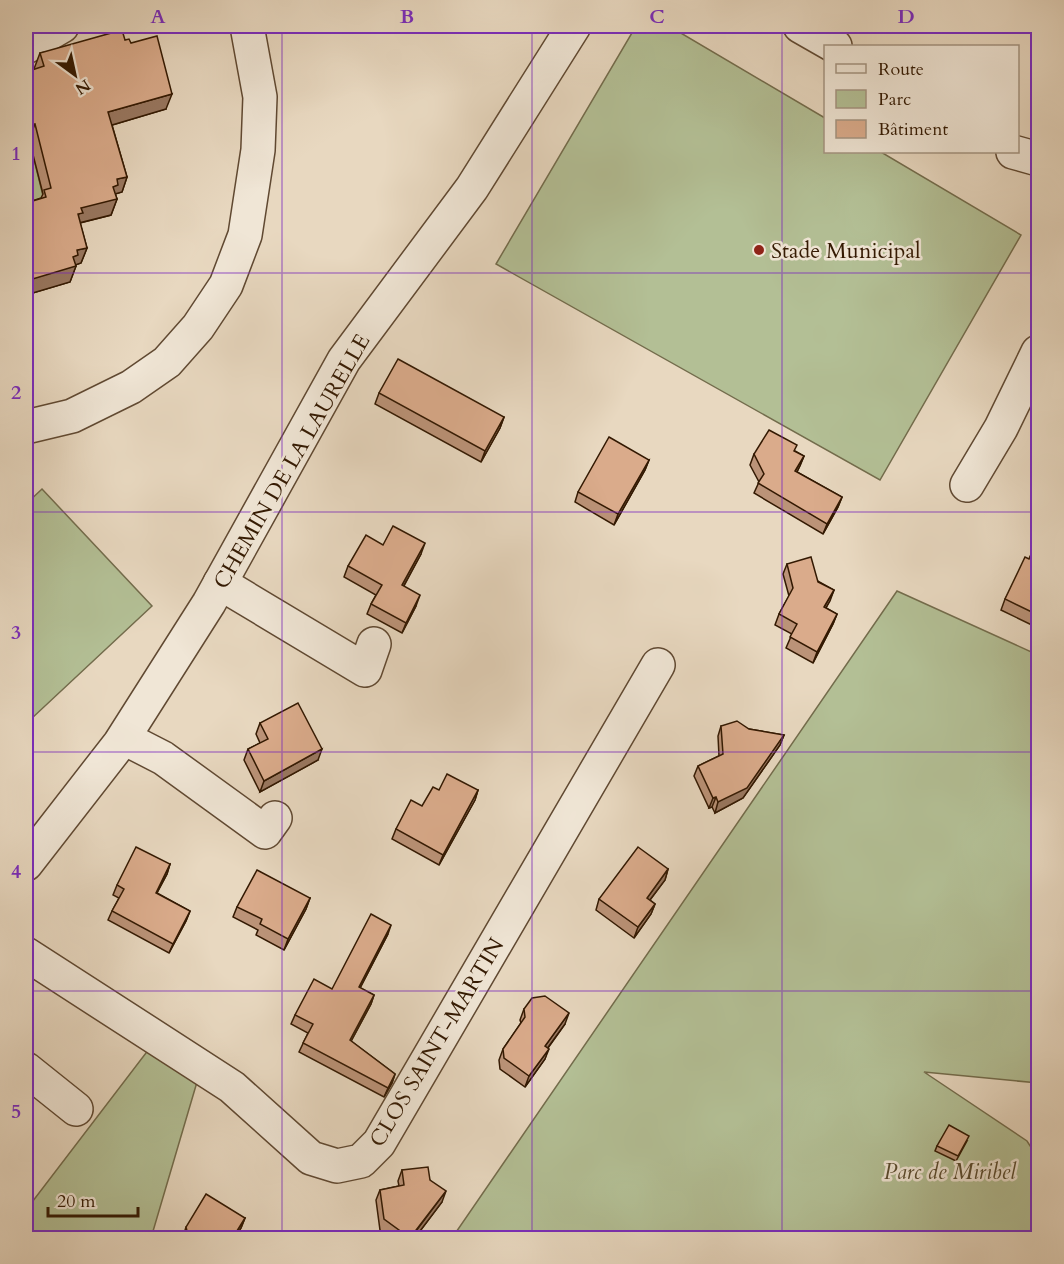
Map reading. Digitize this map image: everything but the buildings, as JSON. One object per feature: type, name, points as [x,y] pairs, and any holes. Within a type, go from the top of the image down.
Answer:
[{"type":"street","points":[[26,47],[62,26]]},
{"type":"street","points":[[26,428],[72,416],[131,387],[167,362],[198,327],[226,285],[245,235],[258,150],[260,97],[247,26]]},
{"type":"street","name":"CHEMIN DE LA LAURELLE","points":[[26,864],[124,738],[220,583],[344,360],[472,188],[574,26]]},
{"type":"street","points":[[800,26],[833,45]]},
{"type":"street","points":[[1017,153],[1038,159]]},
{"type":"street","points":[[967,485],[1001,428],[1038,352]]},
{"type":"street","points":[[220,583],[365,670],[374,644]]},
{"type":"street","name":"CLOS SAINT-MARTIN","points":[[26,954],[232,1087],[311,1158],[337,1166],[361,1161],[379,1143],[658,665]]},
{"type":"street","points":[[124,738],[163,758],[265,832],[275,818]]},
{"type":"street","points":[[26,1069],[76,1109]]},
{"type":"green space","name":"Stade Municipal","points":[[636,26],[669,26],[824,117],[824,153],[883,153],[1021,235],[880,480],[496,264]]},
{"type":"green space","points":[[29,139],[45,204],[26,216],[26,140]]},
{"type":"green space","points":[[42,489],[152,606],[30,720],[26,715],[26,504]]},
{"type":"green space","name":"Parc de Miribel","points":[[897,591],[1038,655],[1038,1083],[924,1072],[1027,1141],[1038,1158],[1038,1238],[452,1238]]},
{"type":"green space","points":[[149,1049],[197,1082],[151,1238],[26,1238],[26,1210]]},
{"type":"place","name":"Stade Municipal","points":[[759,250]]}]
